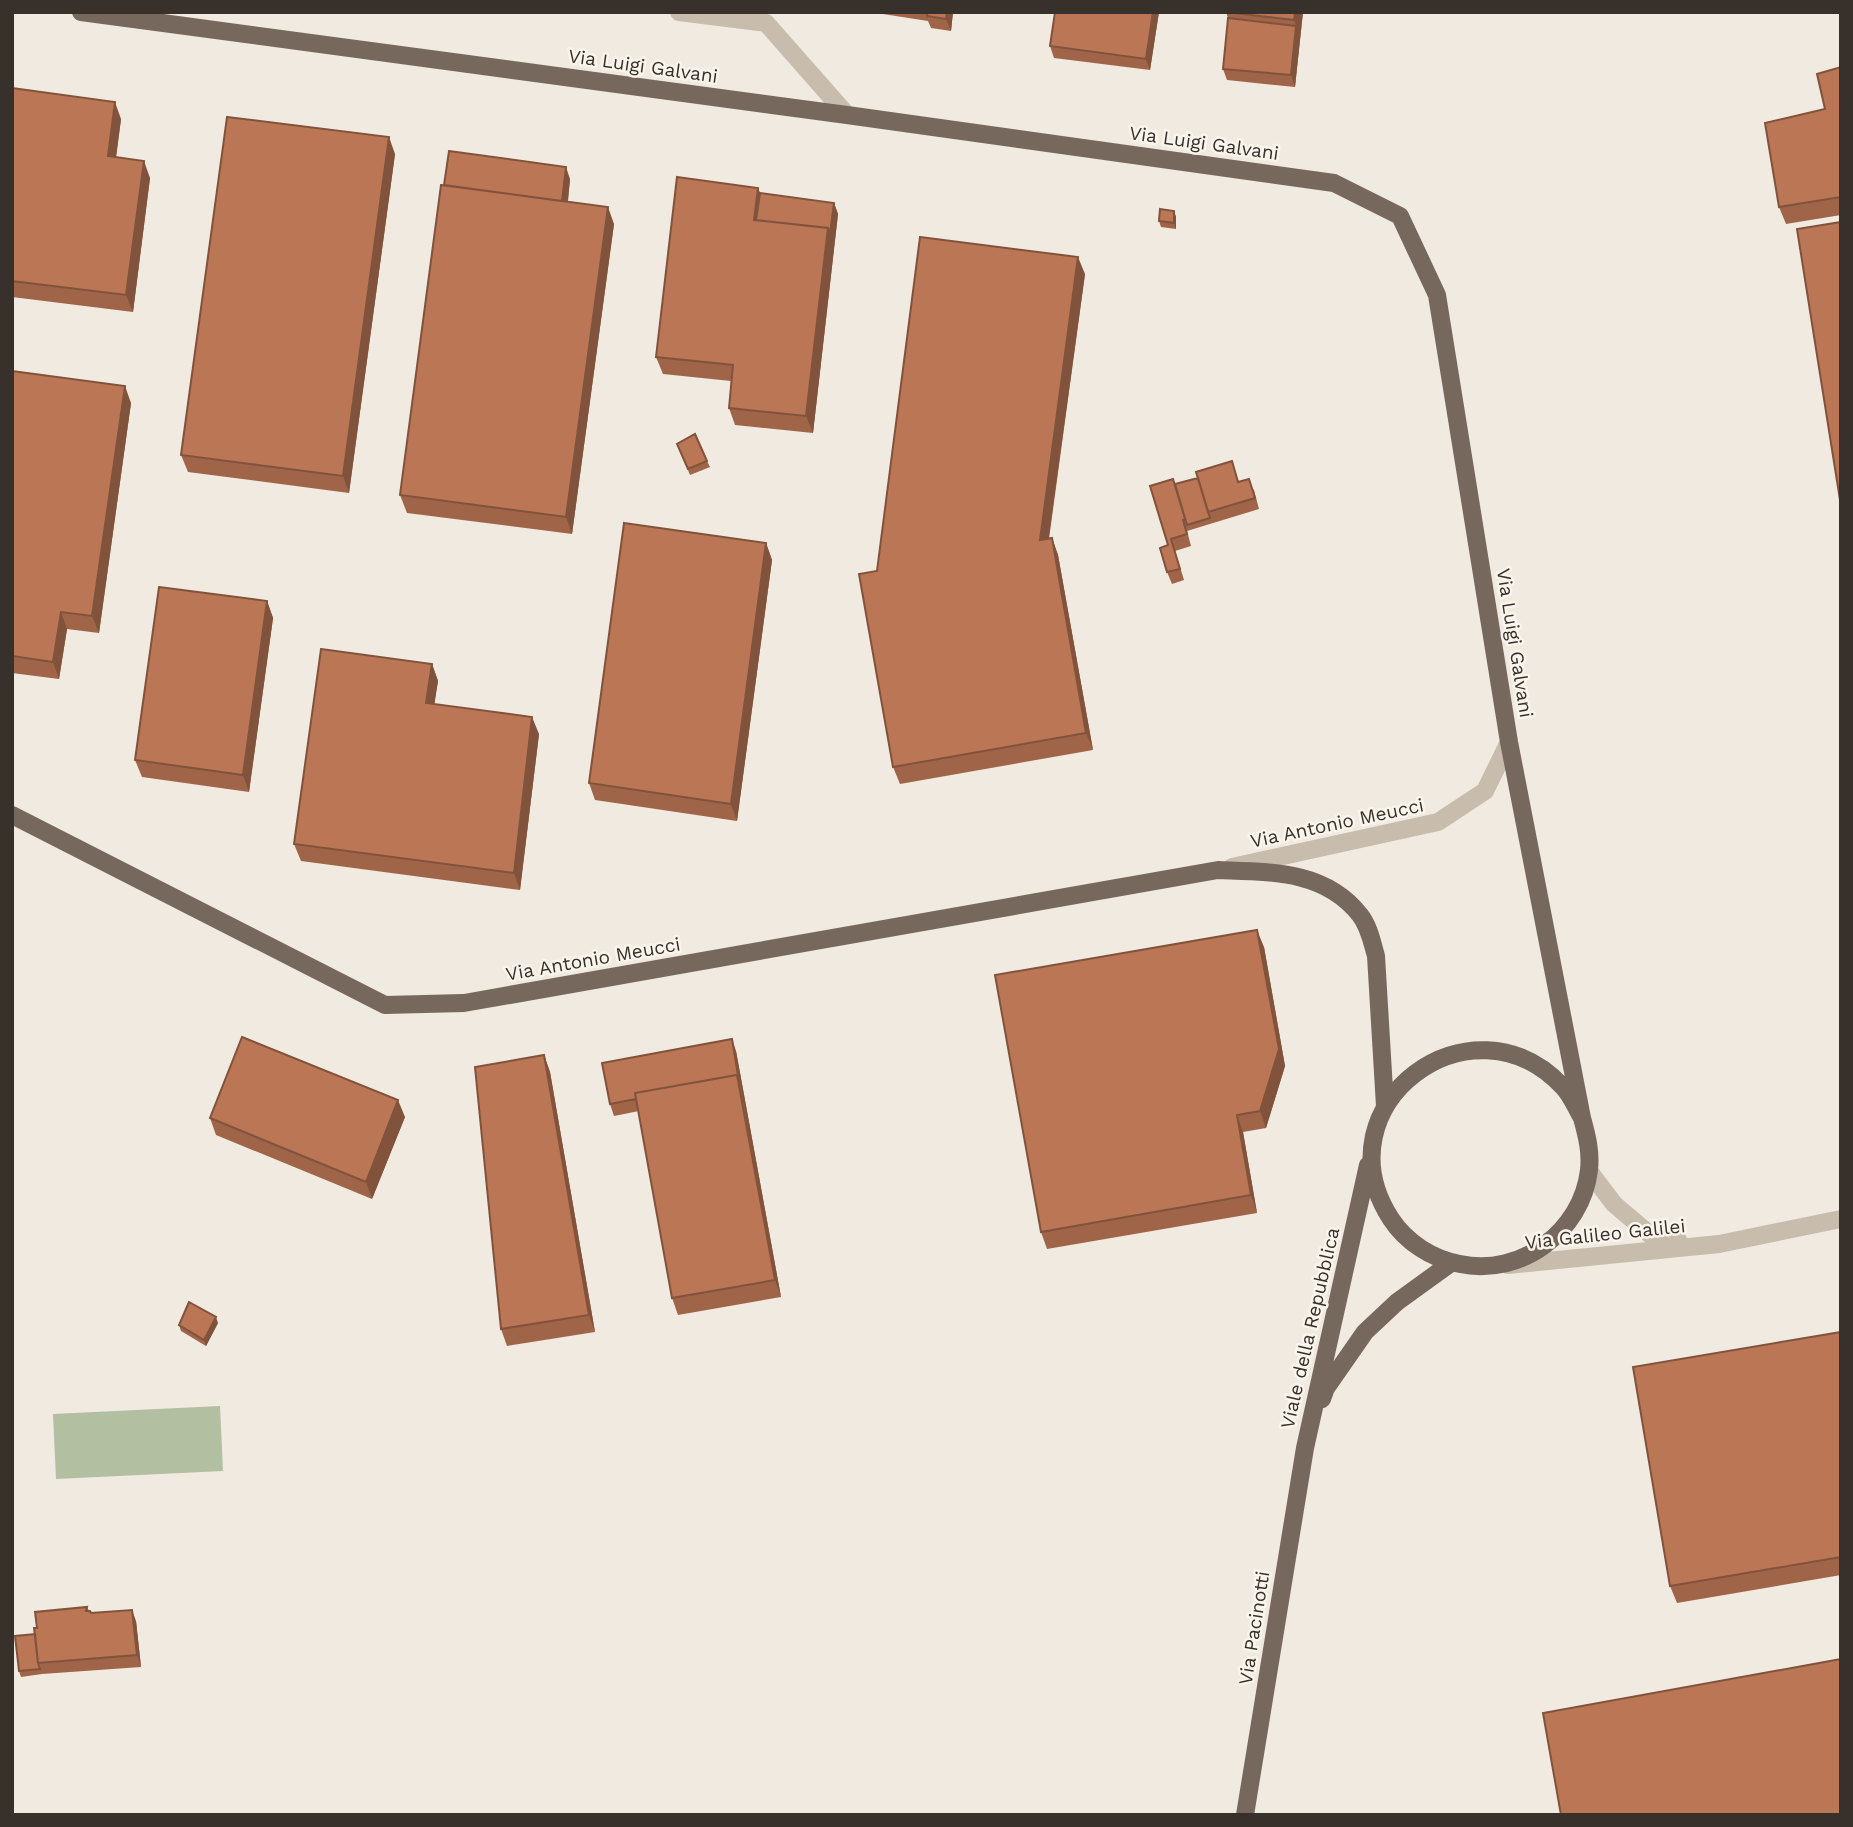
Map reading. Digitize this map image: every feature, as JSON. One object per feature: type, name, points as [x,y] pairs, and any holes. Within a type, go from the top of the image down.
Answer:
[{"type":"main road","name":"Via Luigi Galvani","points":[[81,12],[1334,183],[1399,216],[1437,295],[1509,741],[1582,1118]]},
{"type":"main road","name":"Via Antonio Meucci","points":[[12,815],[385,1005],[464,1003],[1218,870],[1282,872],[1311,880],[1342,896],[1361,916],[1370,936],[1376,956],[1385,1106]]},
{"type":"main road","name":"Viale della Repubblica","points":[[1305,1448],[1377,1124],[1385,1106],[1406,1079],[1436,1059],[1470,1050],[1505,1052],[1538,1065],[1564,1088],[1582,1118],[1589,1144],[1589,1171],[1582,1199],[1567,1224],[1547,1244],[1522,1259],[1495,1266],[1472,1267],[1451,1263],[1422,1250],[1398,1230],[1381,1204],[1373,1175],[1373,1143]]},
{"type":"main road","name":"Viale della Repubblica","points":[[1305,1448],[1326,1388],[1365,1332],[1397,1302],[1451,1263]]},
{"type":"main road","name":"Via Pacinotti","points":[[1245,1815],[1305,1448]]},
{"type":"street","points":[[679,12],[766,23],[847,115]]},
{"type":"street","name":"Via Antonio Meucci","points":[[1218,870],[1438,822],[1485,791],[1509,741]]},
{"type":"street","name":"Via Galileo Galilei","points":[[1589,1171],[1614,1204],[1654,1238],[1719,1244]]},
{"type":"street","name":"Via Galileo Galilei","points":[[1495,1266],[1719,1244],[1841,1219]]},
{"type":"green space","points":[[220,1406],[223,1471],[56,1479],[53,1414]]},
{"type":"building","points":[[927,12],[947,12],[946,19],[927,16]]},
{"type":"building","points":[[1055,12],[1153,12],[1146,59],[1050,46]]},
{"type":"building","points":[[1226,12],[1295,12],[1294,20]]},
{"type":"building","points":[[1228,18],[1296,26],[1291,75],[1223,69]]},
{"type":"building","points":[[1841,67],[1841,197],[1779,207],[1765,123],[1825,109],[1817,74]]},
{"type":"building","points":[[12,88],[115,102],[108,156],[144,161],[126,295],[12,281]]},
{"type":"building","points":[[227,117],[389,137],[343,476],[181,455]]},
{"type":"building","points":[[449,151],[566,167],[562,201],[444,185]]},
{"type":"building","points":[[677,177],[758,188],[754,220],[828,228],[806,416],[729,408],[733,365],[656,357]]},
{"type":"building","points":[[441,185],[608,207],[566,517],[400,495]]},
{"type":"building","points":[[760,193],[834,203],[830,234],[828,228],[756,220]]},
{"type":"building","points":[[1160,209],[1174,211],[1174,223],[1159,221]]},
{"type":"building","points":[[1841,222],[1841,500],[1840,500],[1797,229]]},
{"type":"building","points":[[920,237],[1078,257],[1040,540],[1052,538],[1086,733],[893,767],[859,574],[877,571]]},
{"type":"building","points":[[12,371],[125,386],[92,616],[61,612],[53,662],[12,656]]},
{"type":"building","points":[[695,434],[707,461],[688,469],[677,444]]},
{"type":"building","points":[[1232,461],[1238,482],[1249,479],[1255,498],[1208,512],[1196,472]]},
{"type":"building","points":[[1198,478],[1210,518],[1187,525],[1175,484]]},
{"type":"building","points":[[1173,479],[1187,534],[1171,539],[1180,569],[1167,572],[1160,548],[1168,545],[1150,486]]},
{"type":"building","points":[[624,523],[766,543],[731,804],[589,783]]},
{"type":"building","points":[[159,587],[267,601],[243,775],[135,760]]},
{"type":"building","points":[[321,649],[432,664],[426,703],[532,717],[514,873],[294,844]]},
{"type":"building","points":[[1257,930],[1279,1049],[1260,1111],[1237,1115],[1251,1195],[1041,1232],[995,975]]},
{"type":"building","points":[[242,1037],[398,1100],[366,1182],[210,1118]]},
{"type":"building","points":[[732,1039],[739,1081],[737,1075],[635,1093],[636,1099],[610,1104],[602,1063]]},
{"type":"building","points":[[544,1055],[589,1315],[501,1329],[475,1067]]},
{"type":"building","points":[[737,1075],[775,1280],[672,1298],[635,1093]]},
{"type":"building","points":[[189,1302],[216,1317],[204,1340],[179,1325]]},
{"type":"building","points":[[1841,1332],[1841,1557],[1670,1586],[1633,1367]]},
{"type":"building","points":[[87,1607],[86,1611],[91,1613],[132,1610],[137,1655],[38,1663],[35,1612]]},
{"type":"building","points":[[35,1634],[40,1669],[19,1671],[15,1636]]},
{"type":"building","points":[[1841,1659],[1841,1815],[1561,1815],[1543,1713]]}]
